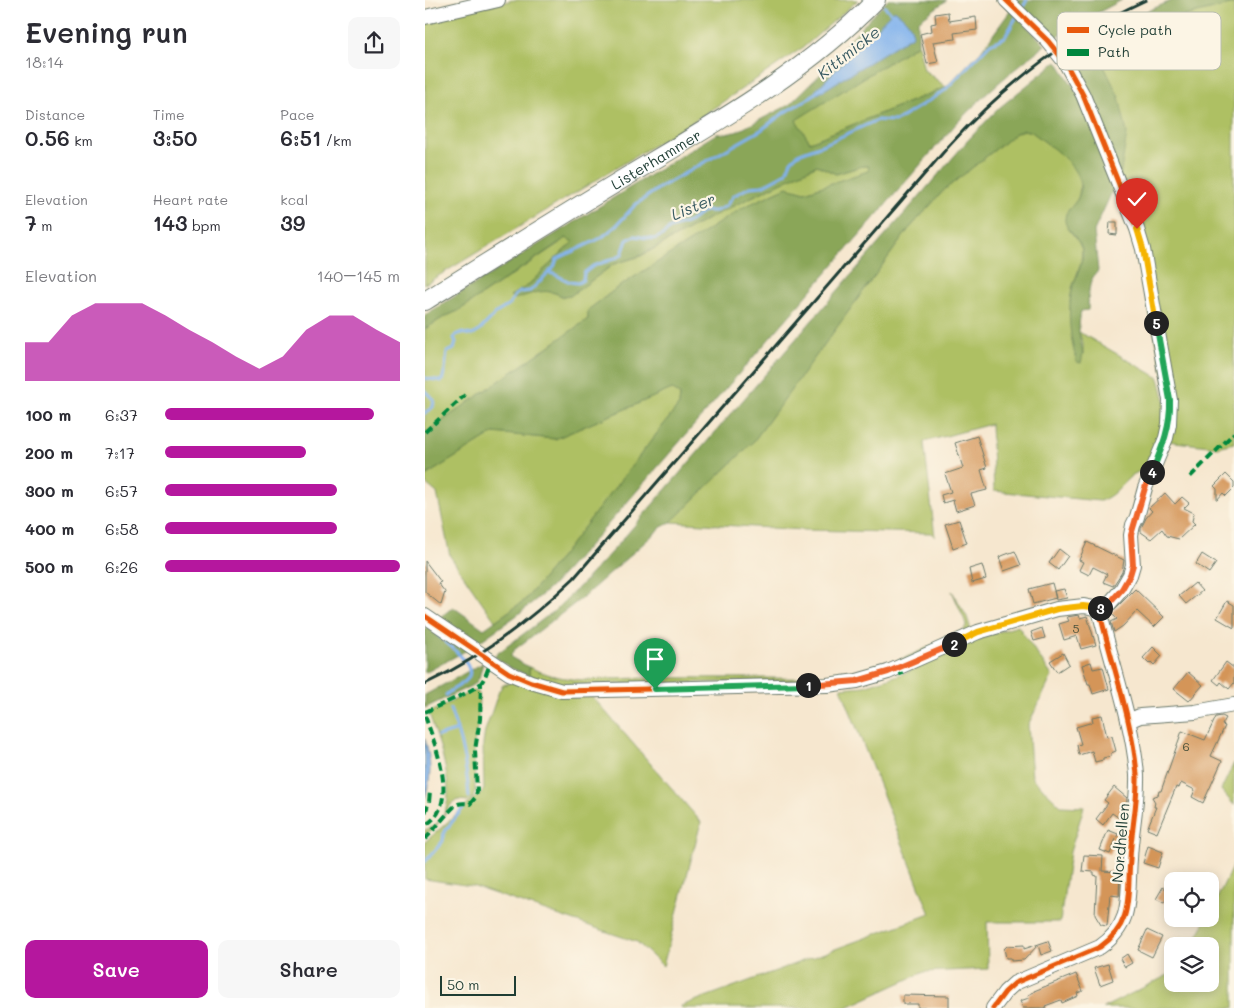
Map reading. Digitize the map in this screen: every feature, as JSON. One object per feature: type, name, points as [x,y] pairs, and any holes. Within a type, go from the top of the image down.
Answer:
[{"type":"main road","name":"Listerhammer","points":[[425,302],[753,99],[805,62],[877,0]]},
{"type":"street","points":[[425,17],[468,3],[497,0]]},
{"type":"street","points":[[1006,0],[1057,52]]},
{"type":"street","points":[[425,616],[509,672],[531,682],[562,691],[827,685],[857,681],[888,672],[978,632],[1057,609],[1083,606],[1099,609],[1109,604],[1122,589],[1133,565],[1131,535],[1133,525],[1145,488],[1166,438],[1169,424],[1170,400],[1143,249],[1137,229],[1083,95],[1069,70]]},
{"type":"street","name":"Nordhellen","points":[[993,1008],[1005,992],[1015,984],[1091,952],[1111,939],[1120,929],[1125,918],[1131,835],[1137,791],[1135,758],[1099,609]]},
{"type":"street","points":[[1127,721],[1140,716],[1195,712],[1234,705]]},
{"type":"green space","points":[[513,0],[858,0],[805,46],[702,116],[425,284],[425,20]]},
{"type":"green space","points":[[888,0],[947,0],[918,21],[918,44],[796,120],[810,142],[946,87],[981,51],[1011,10],[1045,45],[976,103],[955,125],[603,530],[550,588],[516,616],[476,644],[437,620],[453,607],[484,629],[525,600],[561,557],[679,405],[680,395],[672,389],[555,439],[494,433],[425,476],[425,433],[588,319],[588,310],[617,288],[744,207],[787,187],[805,192],[868,171],[869,166],[862,166],[836,174],[817,165],[715,215],[640,256],[614,264],[570,296],[563,297],[545,291],[515,299],[510,296],[526,287],[573,242],[566,238],[458,311],[425,329],[425,315],[716,134],[736,132],[789,105],[832,63],[851,38]]},
{"type":"green space","points":[[1011,0],[1122,0],[1099,12],[1057,12],[1057,37],[1053,40]]},
{"type":"green space","points":[[1173,0],[1234,0],[1234,4],[1201,12],[1145,12]]},
{"type":"green space","points":[[1234,4],[1234,443],[1217,447],[1167,441],[1173,419],[1120,177],[1101,70],[1221,70],[1221,12],[1201,12]]},
{"type":"green space","points":[[918,44],[924,70],[946,87],[810,142],[795,120]]},
{"type":"green space","points":[[1057,61],[1057,70],[1063,70],[1078,94],[1116,183],[1094,231],[1098,271],[1090,284],[1088,310],[1081,311],[1079,331],[1082,350],[1081,363],[1077,362],[1071,336],[1070,299],[1081,265],[1082,250],[1065,221],[1068,211],[1078,198],[1079,178],[1074,169],[1057,152],[1032,132],[1024,130],[1016,133],[944,190],[908,230],[753,442],[671,522],[664,525],[582,598],[514,650],[511,655],[512,658],[529,667],[529,676],[509,667],[494,656],[554,611],[582,584],[969,139],[999,108]]},
{"type":"green space","points":[[1073,70],[1106,70],[1119,97],[1127,133],[1120,177]]},
{"type":"green space","points":[[1024,130],[1032,132],[1064,158],[1072,166],[1080,184],[1077,199],[1066,213],[1067,227],[1077,239],[1082,250],[1081,263],[1072,288],[1070,302],[1083,354],[1083,344],[1079,332],[1159,378],[1167,408],[1152,467],[1134,474],[1113,494],[1100,501],[994,491],[991,424],[924,442],[935,537],[931,533],[804,530],[671,522],[753,442],[908,230],[944,190],[1016,133]]},
{"type":"green space","points":[[817,165],[836,174],[862,166],[869,166],[869,171],[805,192],[787,187],[744,207],[617,288],[588,310],[588,319],[425,433],[425,329],[458,311],[567,238],[573,242],[526,287],[510,296],[515,298],[545,291],[563,297],[570,296],[614,264],[641,256],[715,215]]},
{"type":"green space","points":[[672,389],[680,395],[679,405],[561,557],[525,600],[495,621],[450,556],[437,493],[425,483],[425,476],[494,433],[555,439]]},
{"type":"green space","points":[[952,591],[967,617],[971,630],[882,670],[831,680],[562,685],[529,676],[529,667],[543,673],[585,680],[628,678],[805,678],[854,674],[896,661],[963,631],[966,626],[965,621]]},
{"type":"green space","points":[[432,624],[467,650],[425,673],[425,630]]},
{"type":"green space","points":[[1018,626],[1052,676],[1028,725],[1032,778],[1061,806],[1084,807],[1070,852],[1060,922],[987,922],[988,969],[924,972],[845,1008],[682,1008],[681,1006],[930,914],[841,688],[864,686],[908,672],[984,636]]},
{"type":"green space","points":[[483,663],[479,678],[475,684],[425,708],[425,695]]},
{"type":"green space","points":[[516,681],[591,695],[701,822],[663,966],[637,942],[472,886],[425,879],[425,842],[484,790],[483,744],[485,731],[499,691],[503,685]]},
{"type":"green space","points":[[472,691],[479,694],[478,723],[474,744],[475,791],[473,798],[469,801],[458,800],[453,802],[436,826],[425,836],[425,830],[438,822],[445,810],[448,794],[443,759],[429,713]]},
{"type":"green space","points":[[1234,763],[1234,805],[1221,790]]},
{"type":"green space","points":[[1234,863],[1234,1008],[1103,1008],[1164,977],[1164,992],[1219,992],[1219,937],[1196,937],[1202,927],[1219,927],[1219,894]]},
{"type":"water","points":[[894,10],[907,21],[913,35],[818,94],[815,91]]},
{"type":"water","points":[[425,739],[430,768],[425,798]]},
{"type":"building","points":[[948,12],[949,21],[976,17],[977,30],[954,33],[955,39],[933,42],[938,62],[927,64],[920,34],[932,31],[931,24],[936,23],[935,14]]},
{"type":"building","points":[[1110,222],[1117,222],[1117,235],[1109,234]]},
{"type":"building","points":[[977,436],[987,468],[981,470],[987,490],[971,494],[975,505],[956,511],[953,500],[943,503],[941,495],[951,492],[945,474],[963,468],[955,443]]},
{"type":"building","points":[[1226,474],[1234,482],[1234,488],[1226,496],[1223,493],[1217,500],[1217,489],[1214,486]]},
{"type":"building","points":[[1165,493],[1175,504],[1182,497],[1189,503],[1184,508],[1194,513],[1192,521],[1195,524],[1179,539],[1167,536],[1162,529],[1151,539],[1141,532],[1141,528],[1152,511],[1149,508]]},
{"type":"building","points":[[959,520],[967,543],[953,548],[945,524]]},
{"type":"building","points":[[1087,542],[1124,560],[1122,572],[1113,586],[1103,582],[1107,574],[1093,567],[1089,575],[1079,570],[1083,562],[1079,560]]},
{"type":"building","points":[[1059,549],[1068,556],[1058,570],[1049,563]]},
{"type":"building","points":[[1015,551],[1021,565],[1004,571],[999,557]]},
{"type":"building","points":[[1202,554],[1216,563],[1209,573],[1196,564]]},
{"type":"building","points":[[425,561],[441,582],[438,583],[445,592],[441,605],[425,592]]},
{"type":"building","points":[[982,565],[986,579],[972,583],[969,569]]},
{"type":"building","points":[[1052,583],[1056,598],[1033,604],[1029,589]]},
{"type":"building","points":[[1195,583],[1202,591],[1186,604],[1179,596]]},
{"type":"building","points":[[1064,589],[1067,598],[1056,600],[1054,591]]},
{"type":"building","points":[[1135,589],[1164,617],[1154,627],[1137,611],[1123,626],[1114,632],[1111,622],[1117,619],[1111,613]]},
{"type":"building","points":[[1227,601],[1234,605],[1234,628],[1217,618]]},
{"type":"building","points":[[1079,615],[1080,618],[1087,616],[1096,645],[1081,649],[1077,636],[1064,640],[1059,624],[1069,621],[1067,617]]},
{"type":"building","points":[[1042,628],[1045,638],[1034,641],[1031,632]]},
{"type":"building","points":[[1153,647],[1162,656],[1154,665],[1151,662],[1149,664],[1143,658]]},
{"type":"building","points":[[1063,653],[1069,664],[1057,672],[1050,661]]},
{"type":"building","points":[[1091,662],[1093,669],[1103,667],[1109,689],[1093,694],[1082,665]]},
{"type":"building","points":[[1226,662],[1234,668],[1234,683],[1229,689],[1221,682],[1219,685],[1213,680]]},
{"type":"building","points":[[1188,672],[1203,685],[1189,701],[1174,689]]},
{"type":"building","points":[[1102,715],[1107,737],[1112,736],[1116,751],[1111,753],[1111,756],[1095,762],[1092,751],[1079,755],[1077,745],[1081,744],[1076,727],[1093,722],[1092,717]]},
{"type":"building","points":[[1222,716],[1226,718],[1222,725],[1225,726],[1211,756],[1222,761],[1203,803],[1192,797],[1195,790],[1181,783],[1179,788],[1176,787],[1157,833],[1147,829],[1156,807],[1154,807],[1155,802],[1152,797],[1158,795],[1159,791],[1161,791],[1182,731],[1205,740],[1216,717]]},
{"type":"building","points":[[1114,787],[1127,798],[1126,809],[1119,818],[1112,813],[1103,825],[1096,819],[1108,803],[1104,800]]},
{"type":"building","points":[[1108,830],[1118,834],[1110,854],[1100,850]]},
{"type":"building","points":[[1148,846],[1163,852],[1158,868],[1143,863]]},
{"type":"building","points":[[1084,855],[1103,856],[1102,871],[1120,872],[1119,896],[1110,895],[1107,926],[1101,925],[1095,915],[1097,876],[1094,875],[1094,872],[1082,871]]},
{"type":"building","points":[[1163,887],[1164,888],[1164,903],[1156,899]]},
{"type":"building","points":[[1147,930],[1162,937],[1152,957],[1138,950]]},
{"type":"building","points":[[1048,941],[1052,951],[1041,955],[1038,945],[1024,960],[1011,961],[1011,958],[1006,958],[1004,949],[1007,946],[1024,945],[1024,949]]},
{"type":"building","points":[[1127,954],[1132,963],[1125,967],[1120,959]]},
{"type":"building","points":[[1108,964],[1113,980],[1100,985],[1094,968]]},
{"type":"building","points":[[1076,974],[1083,991],[1077,993],[1078,996],[1062,1003],[1061,1000],[1045,1006],[1046,1008],[1023,1008],[1020,1001],[1029,998],[1028,995],[1034,991]]},
{"type":"building","points":[[903,995],[949,996],[949,1008],[918,1008],[918,1004],[903,1004]]},
{"type":"waterway","name":"Lister","points":[[1023,7],[1027,0]]},
{"type":"waterway","name":"Kittmicke","points":[[884,6],[892,14]]},
{"type":"waterway","name":"Lister","points":[[425,378],[442,381],[447,352],[454,349],[456,342],[454,338],[456,335],[461,333],[472,335],[478,332],[496,313],[509,305],[515,295],[520,292],[530,291],[548,273],[570,282],[578,283],[583,280],[584,273],[593,266],[622,254],[627,240],[635,236],[654,239],[663,235],[670,228],[689,222],[704,211],[716,211],[726,206],[733,196],[750,187],[762,186],[786,173],[791,161],[798,154],[877,120],[896,121],[944,91],[990,44],[1005,37],[1017,16]]},
{"type":"waterway","points":[[548,273],[554,267],[557,259],[601,238],[616,226],[635,205],[659,188],[761,130],[819,90]]},
{"type":"waterway","name":"Lister","points":[[425,391],[434,400],[433,407],[425,413]]},
{"type":"waterway","points":[[438,635],[465,661],[470,673],[461,685],[446,695]]},
{"type":"waterway","points":[[450,709],[463,753],[469,797]]},
{"type":"waterway","points":[[438,736],[455,731],[457,728]]},
{"type":"waterway","points":[[425,862],[443,841],[444,832],[463,808]]},
{"type":"railway","points":[[1122,12],[1146,0]]},
{"type":"railway","points":[[425,684],[466,663],[504,637],[540,609],[574,578],[948,147],[992,102],[1057,51]]},
{"type":"marked path","points":[[425,432],[465,395]]},
{"type":"marked path","points":[[1190,477],[1234,433]]},
{"type":"marked path","points":[[425,712],[477,687],[484,678],[491,661]]},
{"type":"marked path","points":[[899,668],[903,679]]},
{"type":"marked path","points":[[425,839],[455,806],[461,803],[470,804],[475,798],[477,792],[475,750],[480,719],[481,683]]},
{"type":"marked path","points":[[425,716],[439,758],[443,790],[442,804],[436,816],[425,825]]},
{"type":"marked path","points":[[425,813],[430,791]]},
{"type":"cycle path","points":[[1006,0],[1057,52]]},
{"type":"cycle path","points":[[425,616],[509,673],[562,691],[827,685],[857,681],[888,672],[978,632],[1057,609],[1084,606],[1099,609],[1109,604],[1122,589],[1133,565],[1131,535],[1133,525],[1145,488],[1166,438],[1169,424],[1170,400],[1143,249],[1137,229],[1083,95],[1069,70]]},
{"type":"cycle path","points":[[993,1008],[1005,992],[1015,983],[1100,947],[1119,928],[1127,908],[1137,775],[1131,734],[1099,609]]},
{"type":"route","points":[[655,689],[827,685],[857,681],[888,672],[978,632],[1057,609],[1083,606],[1099,609],[1109,604],[1122,589],[1130,575],[1133,565],[1131,550],[1133,525],[1145,488],[1166,438],[1171,412],[1143,249],[1137,229]]}]
